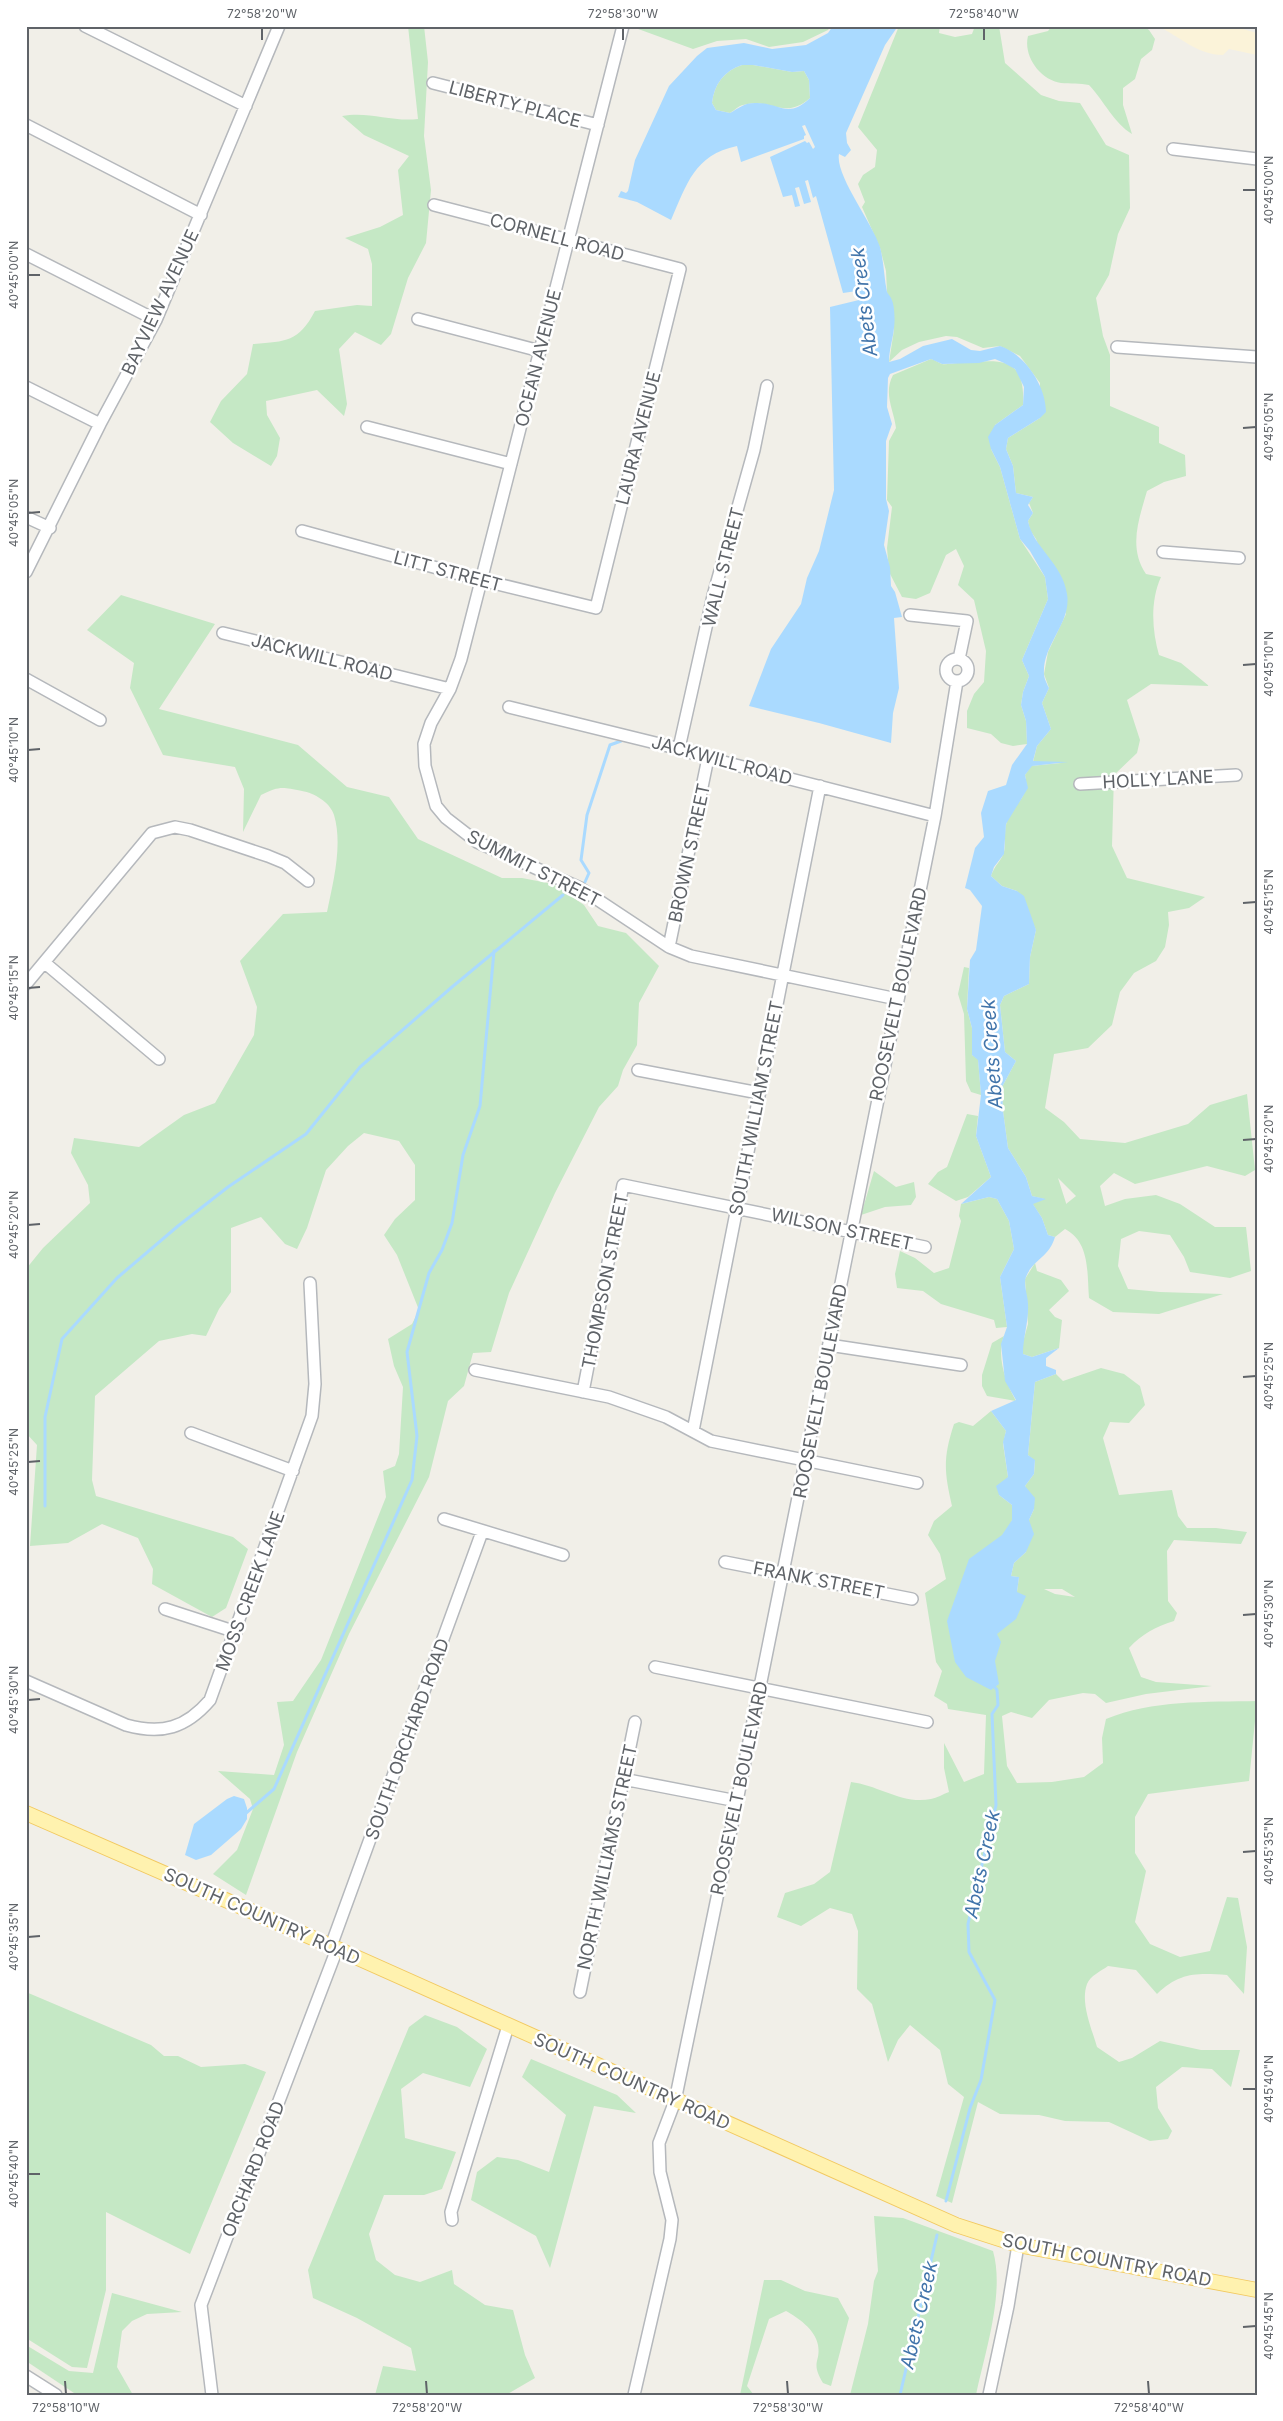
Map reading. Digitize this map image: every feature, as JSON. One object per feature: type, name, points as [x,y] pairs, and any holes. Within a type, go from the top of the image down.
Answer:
[{"type":"main road","name":"SOUTH COUNTRY ROAD","points":[[26,1813],[334,1947],[675,2101],[956,2224],[1018,2245],[1257,2290]]},
{"type":"street","points":[[85,26],[246,106]]},
{"type":"street","name":"BAYVIEW AVENUE","points":[[26,572],[50,528],[100,424],[156,320],[202,215],[279,26]]},
{"type":"street","name":"OCEAN AVENUE","points":[[450,689],[461,659],[624,26]]},
{"type":"street","name":"LIBERTY PLACE","points":[[433,83],[598,125]]},
{"type":"street","points":[[26,125],[202,215]]},
{"type":"street","points":[[1173,149],[1257,159]]},
{"type":"street","name":"CORNELL ROAD","points":[[434,205],[680,269]]},
{"type":"street","points":[[26,254],[156,320]]},
{"type":"street","name":"LAURA AVENUE","points":[[596,608],[680,269]]},
{"type":"street","points":[[418,319],[540,351]]},
{"type":"street","points":[[1118,347],[1257,356]]},
{"type":"street","name":"WALL STREET","points":[[679,748],[713,596],[754,450],[767,386]]},
{"type":"street","points":[[26,387],[100,424]]},
{"type":"street","points":[[367,427],[511,464]]},
{"type":"street","points":[[26,517],[50,528]]},
{"type":"street","name":"LITT STREET","points":[[302,531],[481,580],[596,608]]},
{"type":"street","points":[[1163,552],[1239,558]]},
{"type":"street","name":"ROOSEVELT BOULEVARD","points":[[910,616],[967,621],[959,659]]},
{"type":"street","name":"JACKWILL ROAD","points":[[223,633],[450,689]]},
{"type":"street","name":"ROOSEVELT BOULEVARD","points":[[959,659],[967,665],[968,670],[962,679],[957,681],[949,677],[946,669],[950,661],[959,659]]},
{"type":"street","points":[[26,679],[100,720]]},
{"type":"street","name":"ROOSEVELT BOULEVARD","points":[[634,2395],[670,2239],[672,2220],[660,2172],[659,2142],[675,2101],[760,1690],[934,816],[957,681]]},
{"type":"street","name":"SUMMIT STREET","points":[[450,689],[431,723],[424,744],[425,766],[436,806],[446,818],[477,842],[580,888],[669,947],[690,956],[897,999]]},
{"type":"street","name":"JACKWILL ROAD","points":[[509,707],[679,748],[708,758],[934,816]]},
{"type":"street","name":"BROWN STREET","points":[[669,947],[708,758]]},
{"type":"street","name":"HOLLY LANE","points":[[1080,784],[1236,775]]},
{"type":"street","name":"SOUTH WILLIAM STREET","points":[[693,1431],[738,1207],[758,1092],[820,786]]},
{"type":"street","points":[[26,984],[152,833],[175,827],[190,830],[285,863],[308,881]]},
{"type":"street","points":[[45,963],[159,1059]]},
{"type":"street","points":[[638,1070],[758,1092]]},
{"type":"street","name":"THOMPSON STREET","points":[[583,1392],[623,1185],[640,1189]]},
{"type":"street","name":"WILSON STREET","points":[[640,1189],[738,1207],[925,1248]]},
{"type":"street","name":"MOSS CREEK LANE","points":[[26,1681],[126,1725],[143,1730],[158,1731],[187,1721],[200,1712],[210,1700],[305,1437],[314,1402],[310,1283]]},
{"type":"street","points":[[829,1345],[961,1365]]},
{"type":"street","points":[[476,1370],[609,1397],[640,1407],[711,1441],[917,1483]]},
{"type":"street","points":[[191,1432],[293,1471]]},
{"type":"street","points":[[444,1518],[482,1532],[563,1555]]},
{"type":"street","name":"SOUTH ORCHARD ROAD","points":[[334,1947],[482,1532]]},
{"type":"street","name":"FRANK STREET","points":[[725,1562],[912,1599]]},
{"type":"street","points":[[165,1609],[236,1632]]},
{"type":"street","points":[[655,1667],[760,1690],[927,1722]]},
{"type":"street","name":"NORTH WILLIAMS STREET","points":[[580,1992],[635,1722]]},
{"type":"street","points":[[623,1779],[737,1801]]},
{"type":"street","name":"ORCHARD ROAD","points":[[212,2395],[201,2305],[334,1947]]},
{"type":"street","points":[[452,2220],[451,2212],[508,2026]]},
{"type":"street","points":[[989,2395],[1008,2306],[1018,2245]]},
{"type":"street","points":[[26,2376],[56,2395]]},
{"type":"green space","points":[[408,26],[424,26],[428,62],[424,136],[431,190],[426,243],[408,278],[391,334],[381,345],[355,332],[339,349],[347,404],[344,416],[317,390],[266,401],[267,415],[280,438],[277,456],[271,466],[233,443],[210,422],[221,401],[247,374],[253,344],[283,341],[297,335],[315,311],[357,305],[372,306],[372,264],[368,249],[345,238],[380,227],[403,215],[398,170],[409,156],[364,135],[342,116],[361,115],[408,120],[418,119]]},
{"type":"green space","points":[[630,26],[831,26],[828,30],[803,42],[769,47],[746,39],[717,41],[693,49]]},
{"type":"green space","points":[[899,26],[940,26],[939,33],[955,37],[972,34],[975,26],[999,26],[1005,63],[1041,95],[1059,101],[1080,103],[1106,145],[1129,155],[1130,208],[1118,234],[1109,275],[1096,298],[1103,336],[1110,355],[1110,406],[1159,427],[1159,443],[1185,455],[1186,476],[1164,482],[1147,491],[1138,522],[1137,554],[1146,574],[1161,577],[1157,586],[1153,616],[1159,655],[1181,663],[1209,686],[1151,684],[1127,700],[1140,740],[1137,753],[1114,775],[1112,846],[1127,878],[1205,897],[1189,908],[1168,912],[1169,925],[1165,947],[1156,961],[1134,973],[1120,992],[1112,1025],[1088,1048],[1054,1054],[1045,1108],[1064,1122],[1080,1139],[1125,1143],[1188,1124],[1210,1105],[1247,1094],[1255,1170],[1245,1176],[1207,1166],[1135,1184],[1114,1173],[1100,1186],[1105,1206],[1125,1199],[1156,1195],[1180,1204],[1215,1227],[1246,1227],[1251,1271],[1230,1278],[1190,1272],[1184,1257],[1170,1235],[1139,1231],[1121,1239],[1118,1266],[1128,1289],[1223,1294],[1159,1314],[1113,1312],[1089,1298],[1086,1259],[1083,1250],[1073,1235],[1065,1229],[1055,1237],[1048,1235],[1042,1218],[1032,1203],[1044,1199],[1032,1196],[1026,1177],[1008,1148],[1003,1111],[1002,1087],[1016,1061],[1005,1052],[1000,1005],[1004,996],[1029,984],[1030,957],[1036,930],[1017,891],[1002,886],[991,876],[1004,852],[1005,828],[1008,818],[1023,796],[1026,783],[1025,775],[1031,766],[1061,763],[1033,762],[1037,746],[1051,729],[1042,703],[1049,688],[1044,674],[1048,652],[1066,614],[1036,539],[1030,530],[1028,521],[1033,513],[1029,503],[1033,497],[1016,493],[1013,466],[1006,449],[1008,438],[1040,418],[1040,383],[1020,356],[1000,346],[983,348],[957,337],[946,336],[919,342],[902,350],[889,362],[894,330],[887,292],[886,271],[880,248],[862,207],[865,202],[858,184],[863,175],[875,167],[877,150],[858,127]],"holes":[[[1058,1178],[1076,1196],[1066,1204]]]},
{"type":"green space","points":[[1052,26],[1143,26],[1149,30],[1155,39],[1152,50],[1141,59],[1135,79],[1123,88],[1123,105],[1132,134],[1114,118],[1089,85],[1053,81],[1035,66],[1028,51],[1028,36],[1048,31]]},
{"type":"green space","points":[[742,65],[753,65],[792,72],[804,71],[809,80],[810,98],[801,105],[792,108],[753,103],[738,107],[730,113],[716,110],[712,103],[718,84],[730,71]]},
{"type":"green space","points":[[931,359],[941,364],[985,361],[1006,364],[1014,368],[1020,376],[1023,388],[1023,405],[995,425],[991,449],[1000,467],[1020,539],[1045,577],[1048,599],[1022,660],[1029,676],[1023,692],[1021,705],[1026,721],[1027,744],[1013,746],[1001,743],[991,734],[967,728],[967,711],[974,694],[984,682],[986,651],[974,600],[958,585],[964,566],[956,549],[946,555],[930,593],[916,599],[902,597],[889,572],[887,548],[892,507],[887,500],[889,441],[896,428],[889,395],[890,382],[893,375]]},
{"type":"green space","points":[[121,595],[215,624],[159,709],[298,745],[347,787],[389,797],[418,839],[502,878],[522,878],[553,884],[584,905],[598,926],[626,933],[659,966],[639,1003],[637,1045],[623,1070],[618,1086],[599,1107],[555,1193],[509,1293],[491,1352],[473,1353],[464,1386],[448,1401],[429,1477],[349,1634],[297,1752],[246,1895],[213,1874],[237,1850],[253,1809],[250,1799],[218,1771],[274,1775],[284,1745],[277,1702],[293,1701],[321,1660],[386,1497],[383,1471],[395,1466],[399,1454],[403,1387],[394,1366],[388,1339],[412,1324],[419,1310],[397,1255],[384,1235],[395,1219],[415,1200],[415,1165],[399,1141],[364,1133],[348,1146],[326,1170],[307,1228],[297,1249],[285,1244],[261,1217],[231,1228],[231,1292],[219,1309],[206,1336],[192,1334],[159,1341],[95,1396],[92,1480],[96,1496],[233,1537],[248,1549],[226,1608],[212,1617],[152,1584],[153,1569],[138,1538],[102,1524],[68,1543],[30,1546],[37,1445],[26,1433],[26,1269],[43,1248],[90,1203],[88,1185],[71,1153],[74,1138],[139,1147],[184,1115],[215,1103],[254,1035],[257,1007],[240,961],[283,914],[327,912],[336,864],[337,827],[332,810],[321,799],[307,792],[289,789],[281,788],[267,792],[261,795],[243,832],[244,789],[235,767],[163,755],[130,688],[134,663],[87,630]]},
{"type":"green space","points":[[964,967],[969,968],[967,1009],[972,1028],[972,1055],[978,1059],[981,1095],[971,1092],[966,1081],[964,1014],[958,994]]},
{"type":"green space","points":[[967,1114],[978,1116],[976,1136],[991,1177],[968,1197],[956,1201],[928,1184],[938,1172],[947,1167]]},
{"type":"green space","points":[[874,1171],[896,1187],[914,1182],[916,1197],[911,1205],[885,1207],[861,1215]]},
{"type":"green space","points":[[989,1197],[997,1199],[1009,1221],[1014,1249],[1000,1277],[1007,1327],[996,1328],[994,1320],[941,1304],[923,1291],[897,1288],[895,1274],[900,1251],[915,1258],[934,1273],[949,1268],[961,1221],[959,1216],[961,1204]]},
{"type":"green space","points":[[1035,1263],[1037,1271],[1061,1280],[1069,1291],[1049,1310],[1055,1317],[1062,1320],[1059,1348],[1032,1357],[1023,1354],[1023,1342],[1028,1324],[1025,1279]]},
{"type":"green space","points":[[1004,1336],[1001,1352],[1003,1370],[1016,1401],[987,1396],[982,1386],[982,1375],[992,1343]]},
{"type":"green space","points":[[1101,1368],[1124,1374],[1140,1386],[1145,1405],[1129,1423],[1110,1422],[1103,1438],[1119,1495],[1172,1490],[1178,1516],[1187,1528],[1216,1528],[1247,1532],[1241,1544],[1174,1540],[1167,1551],[1168,1601],[1177,1613],[1174,1621],[1149,1632],[1129,1648],[1141,1677],[1156,1682],[1212,1686],[1146,1694],[1106,1703],[1095,1694],[1083,1693],[1049,1700],[1032,1718],[1011,1712],[1002,1716],[1007,1766],[1017,1783],[1052,1782],[1084,1777],[1103,1763],[1102,1738],[1106,1719],[1142,1708],[1161,1705],[1257,1701],[1249,1781],[1148,1794],[1135,1817],[1135,1853],[1146,1871],[1135,1922],[1150,1944],[1180,1957],[1210,1951],[1227,1897],[1238,1898],[1247,1947],[1244,1994],[1227,1975],[1198,1974],[1173,1981],[1157,1994],[1136,1970],[1108,1966],[1091,1979],[1085,1991],[1086,2008],[1097,2047],[1119,2062],[1132,2058],[1160,2041],[1201,2050],[1240,2050],[1231,2087],[1212,2069],[1182,2067],[1156,2087],[1158,2108],[1172,2131],[1168,2139],[1150,2141],[1109,2122],[1065,2121],[1039,2115],[1000,2114],[978,2102],[952,2203],[936,2196],[964,2097],[948,2084],[940,2050],[910,2025],[898,2040],[888,2062],[872,2004],[857,1989],[858,1931],[852,1914],[830,1908],[801,1926],[777,1917],[785,1893],[814,1884],[830,1872],[851,1782],[910,1799],[921,1800],[938,1797],[949,1792],[944,1768],[944,1743],[964,1782],[984,1774],[986,1715],[948,1709],[947,1704],[934,1696],[942,1671],[936,1662],[925,1593],[946,1579],[940,1554],[928,1535],[934,1521],[952,1506],[947,1483],[946,1456],[954,1424],[959,1422],[973,1426],[991,1411],[1006,1431],[1003,1444],[1008,1477],[999,1495],[1012,1505],[1012,1520],[998,1571],[1017,1592],[1019,1577],[1011,1576],[1014,1563],[1026,1552],[1029,1520],[1034,1509],[1025,1486],[1034,1474],[1035,1461],[1028,1455],[1035,1382],[1056,1374],[1063,1381]],"holes":[[[1044,1589],[1062,1589],[1075,1597],[1055,1594]]]},
{"type":"green space","points":[[26,1992],[151,2045],[164,2056],[178,2056],[201,2067],[245,2064],[266,2072],[190,2254],[106,2212],[106,2290],[87,2368],[72,2367],[26,2338]]},
{"type":"green space","points":[[425,2015],[457,2027],[487,2049],[470,2087],[423,2073],[401,2089],[405,2138],[456,2152],[442,2189],[424,2195],[384,2195],[369,2234],[376,2260],[395,2275],[420,2282],[452,2270],[454,2284],[485,2305],[513,2310],[525,2355],[535,2378],[506,2395],[375,2395],[383,2366],[416,2371],[411,2348],[357,2318],[313,2298],[308,2270],[409,2027]]},
{"type":"green space","points":[[531,2059],[617,2095],[636,2113],[594,2106],[550,2268],[536,2236],[471,2200],[477,2172],[497,2157],[518,2160],[549,2172],[566,2115],[522,2077]]},
{"type":"green space","points":[[874,2216],[903,2218],[993,2251],[997,2285],[995,2304],[976,2395],[850,2395],[868,2324],[874,2281],[878,2271]]},
{"type":"green space","points":[[764,2280],[781,2280],[805,2291],[838,2298],[849,2318],[831,2386],[823,2383],[819,2376],[816,2366],[819,2351],[818,2345],[810,2329],[786,2311],[769,2319],[747,2386],[753,2394],[758,2395],[740,2395]]},
{"type":"green space","points":[[112,2293],[182,2312],[147,2314],[132,2321],[122,2331],[117,2367],[133,2395],[77,2395],[26,2361],[26,2345],[69,2371],[93,2373]]},
{"type":"sand","points":[[1158,26],[1232,26],[1257,33],[1257,55],[1229,49],[1223,55],[1205,52],[1189,45]]},
{"type":"water","points":[[833,26],[898,26],[885,45],[846,133],[847,143],[851,150],[845,157],[839,154],[839,163],[848,186],[880,247],[887,292],[891,297],[894,313],[894,328],[889,362],[900,359],[923,346],[952,339],[971,350],[980,351],[1000,346],[1018,356],[1026,364],[1038,382],[1045,402],[1046,412],[1040,418],[1008,438],[1006,449],[1013,466],[1016,493],[1033,497],[1028,505],[1033,513],[1028,521],[1031,530],[1060,574],[1067,594],[1065,615],[1047,653],[1045,663],[1044,676],[1049,688],[1042,703],[1051,729],[1037,746],[1033,761],[1068,762],[1032,766],[1025,775],[1028,788],[1006,824],[1004,854],[994,867],[991,876],[1002,886],[1017,891],[1024,896],[1036,930],[1030,957],[1029,984],[1004,996],[1000,1005],[1005,1052],[1016,1061],[1002,1087],[1003,1111],[1008,1148],[1026,1177],[1032,1196],[1046,1199],[1033,1204],[1042,1218],[1048,1235],[1055,1237],[1049,1250],[1033,1266],[1026,1277],[1028,1310],[1023,1354],[1032,1357],[1059,1348],[1046,1358],[1046,1366],[1056,1370],[1056,1374],[1035,1382],[1028,1455],[1035,1460],[1034,1474],[1025,1486],[1035,1498],[1034,1509],[1029,1520],[1034,1534],[1026,1552],[1014,1563],[1011,1576],[1019,1577],[1017,1592],[1026,1596],[1016,1619],[997,1634],[1001,1642],[995,1661],[999,1684],[991,1690],[966,1677],[955,1662],[947,1621],[969,1559],[1002,1535],[1012,1520],[1012,1505],[999,1495],[996,1486],[1008,1477],[1003,1442],[1006,1431],[991,1411],[1016,1400],[1005,1381],[1001,1344],[1007,1327],[1000,1277],[1014,1249],[1009,1221],[997,1199],[989,1197],[961,1204],[991,1177],[976,1136],[981,1095],[978,1060],[972,1055],[972,1028],[967,1009],[970,960],[976,950],[982,906],[970,890],[965,888],[975,848],[984,837],[981,813],[988,791],[1006,785],[1012,765],[1027,744],[1026,721],[1021,705],[1023,692],[1029,676],[1022,660],[1048,599],[1045,577],[1030,551],[1020,539],[1000,467],[991,449],[988,437],[995,425],[1023,405],[1024,387],[1015,369],[995,359],[979,363],[942,364],[931,359],[890,374],[888,378],[887,407],[892,424],[886,441],[886,499],[889,511],[884,545],[890,567],[891,586],[895,592],[902,617],[894,618],[899,688],[893,713],[891,743],[749,706],[771,649],[801,604],[807,578],[819,551],[834,490],[830,307],[859,300],[857,291],[843,293],[816,196],[813,198],[808,180],[805,181],[811,202],[804,204],[799,187],[795,188],[800,206],[795,207],[792,195],[783,197],[770,157],[805,141],[809,142],[813,149],[815,147],[805,125],[802,126],[806,135],[804,139],[741,162],[737,146],[722,150],[711,156],[694,173],[671,220],[637,202],[618,197],[621,191],[626,193],[628,191],[635,160],[669,86],[707,48],[744,43],[772,49],[806,45],[828,33]],"holes":[[[742,65],[753,65],[792,72],[804,71],[809,80],[810,98],[795,108],[789,109],[764,103],[751,103],[730,113],[716,110],[712,103],[713,96],[721,79],[730,71]]]},
{"type":"water","points":[[234,1796],[244,1799],[247,1808],[247,1819],[241,1829],[211,1855],[196,1860],[185,1855],[194,1824],[227,1799]]},
{"type":"waterway","points":[[585,882],[589,873],[581,860],[587,815],[610,745],[621,741]]},
{"type":"waterway","points":[[45,1506],[45,1417],[62,1339],[117,1278],[178,1226],[228,1187],[306,1134],[360,1067],[452,987],[563,895]]},
{"type":"waterway","points":[[245,1814],[274,1789],[412,1480],[417,1436],[407,1352],[429,1273],[442,1250],[452,1223],[463,1155],[480,1106],[494,951]]},
{"type":"waterway","name":"Abets Creek","points":[[946,2201],[970,2108],[981,2080],[995,2000],[969,1952],[968,1924],[996,1805],[992,1714],[998,1705],[997,1690],[992,1684]]},
{"type":"waterway","name":"Abets Creek","points":[[900,2395],[937,2235]]}]
